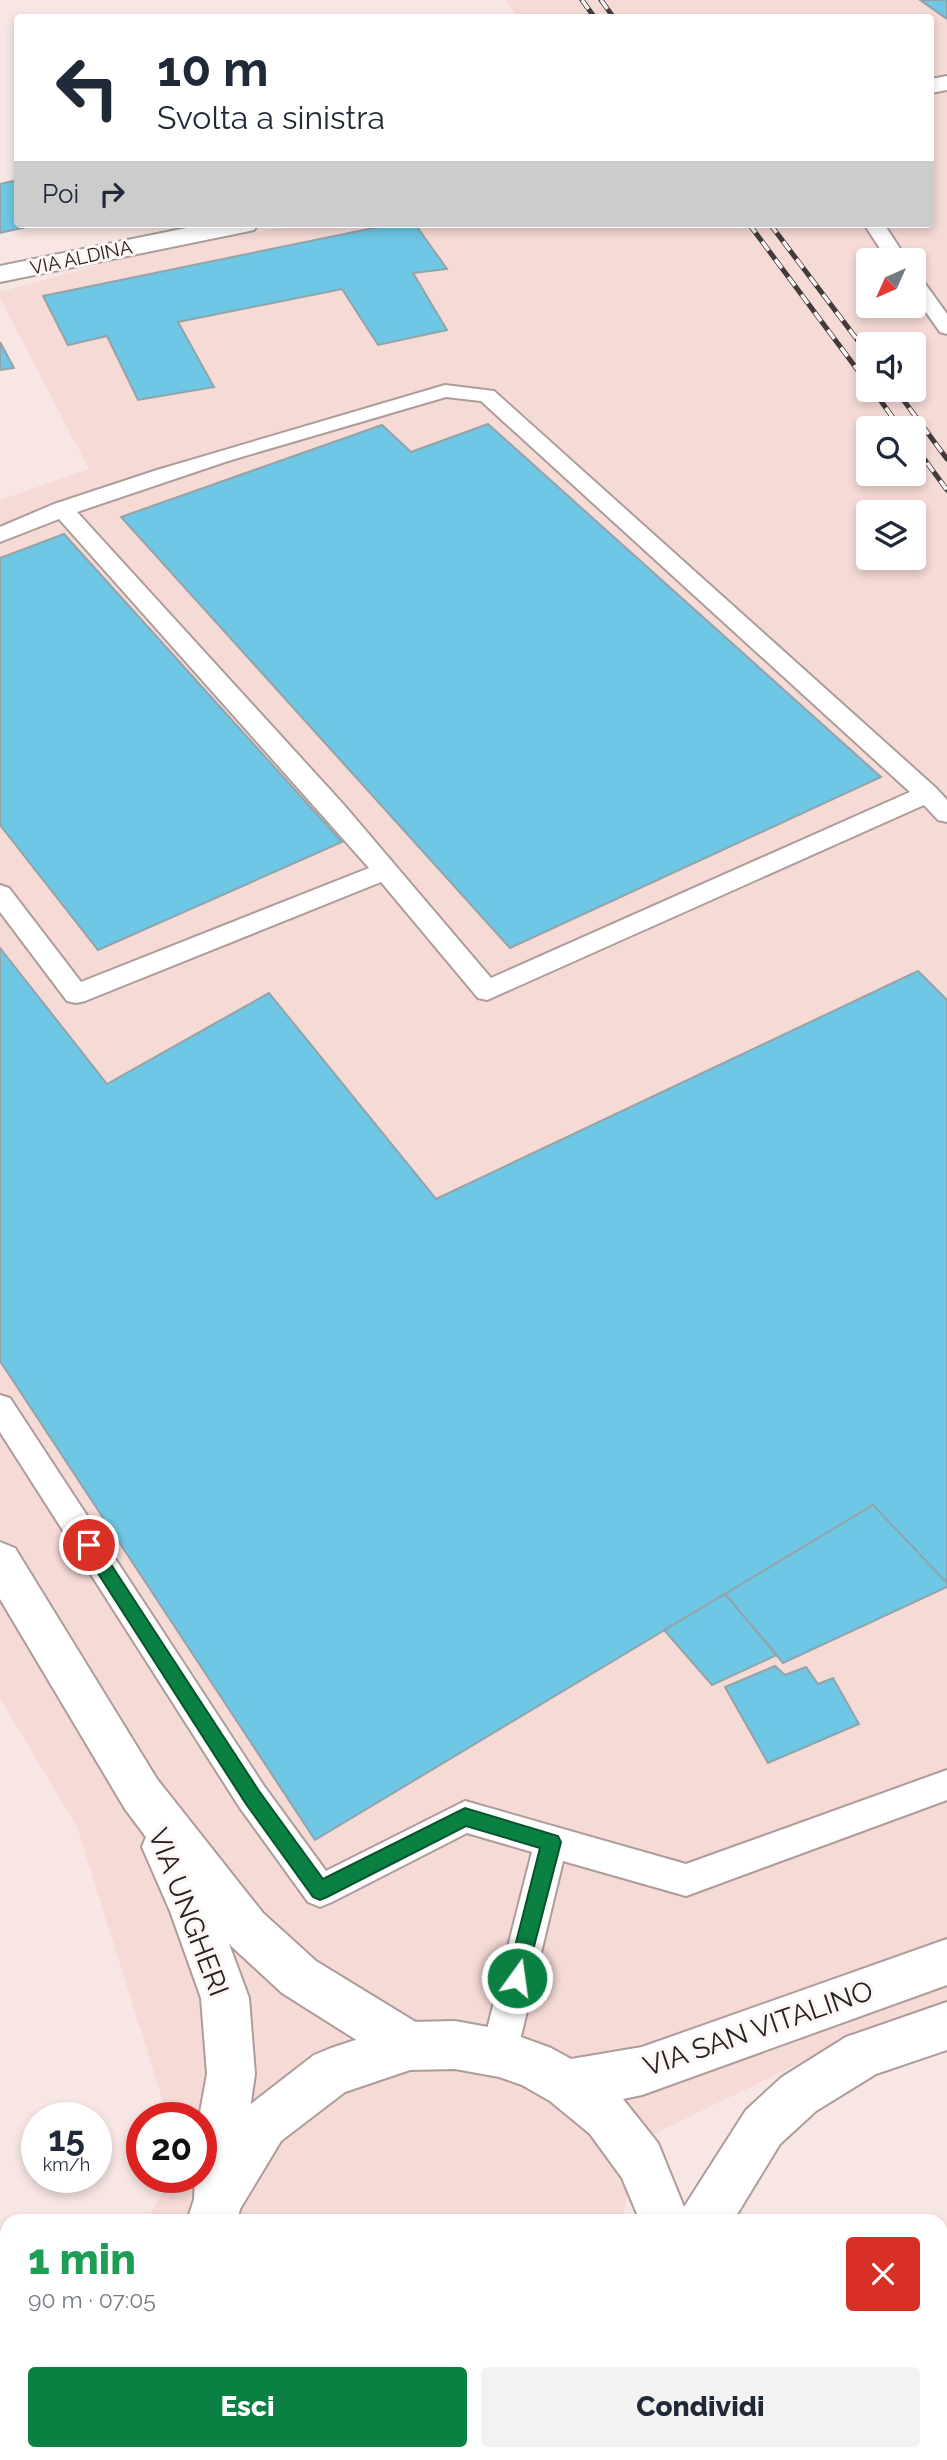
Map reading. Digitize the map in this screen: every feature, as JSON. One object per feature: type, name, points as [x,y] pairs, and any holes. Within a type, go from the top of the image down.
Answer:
[{"type":"street","name":"VIA ALDINA","points":[[0,274],[225,228]]},
{"type":"street","name":"VIA UNGHERI","points":[[0,1561],[142,1794],[246,1929],[299,1977],[410,2046]]},
{"type":"street","name":"VIA UNGHERI","points":[[142,1794],[193,1911],[226,1998],[230,2074],[215,2210]]},
{"type":"street","name":"VIA SAN VITALINO","points":[[567,2084],[642,2071],[947,1962]]},
{"type":"street","points":[[708,2214],[762,2127],[799,2094],[863,2054],[947,2026]]},
{"type":"street","points":[[215,2210],[264,2124],[331,2072],[410,2046],[455,2045],[499,2053],[534,2065],[567,2084],[607,2118],[640,2161],[662,2214]]},
{"type":"lane","points":[[877,228],[890,248]]},
{"type":"lane","points":[[926,299],[947,328]]},
{"type":"lane","points":[[0,536],[62,509],[178,469],[444,391],[487,395],[947,814]]},
{"type":"lane","points":[[62,509],[386,871],[487,991],[927,794]]},
{"type":"lane","points":[[0,894],[76,994],[386,871]]},
{"type":"lane","points":[[0,1407],[252,1797],[320,1891],[465,1816],[686,1880],[947,1786]]},
{"type":"lane","points":[[499,2053],[551,1842]]},
{"type":"shaded area","points":[[505,0],[947,0],[947,2035],[829,2049],[635,2143],[624,2214],[150,2214],[163,2193],[217,2193],[217,2102],[163,2102],[77,1827],[0,1698],[0,500],[89,469],[0,298],[0,292],[125,258],[279,228],[934,228],[934,14],[516,14]]},
{"type":"building","points":[[920,0],[947,0],[947,19]]},
{"type":"building","points":[[14,181],[14,228],[22,228],[0,233],[0,184]]},
{"type":"building","points":[[374,228],[418,228],[447,269],[413,273],[447,330],[378,345],[342,289],[178,322],[214,387],[138,400],[107,336],[68,345],[43,296]]},
{"type":"building","points":[[0,342],[14,368],[0,370]]},
{"type":"building","points":[[488,424],[881,777],[510,948],[121,517],[382,425],[411,452]]},
{"type":"building","points":[[64,534],[342,842],[98,950],[0,825],[0,558]]},
{"type":"building","points":[[0,948],[107,1084],[269,993],[436,1199],[918,971],[947,1000],[947,1583],[873,1505],[315,1840],[0,1361]]},
{"type":"building","points":[[873,1505],[947,1583],[947,1587],[783,1663],[725,1594]]},
{"type":"building","points":[[725,1594],[777,1655],[712,1685],[664,1630]]},
{"type":"building","points":[[775,1666],[785,1675],[806,1667],[818,1684],[833,1678],[859,1724],[768,1763],[725,1687]]},
{"type":"railway","points":[[582,0],[592,14]]},
{"type":"railway","points":[[601,0],[611,14]]},
{"type":"railway","points":[[752,228],[856,368]]},
{"type":"railway","points":[[773,228],[856,338]]},
{"type":"railway","points":[[882,402],[892,416]]},
{"type":"railway","points":[[905,402],[947,459]]},
{"type":"railway","points":[[926,461],[947,490]]},
{"type":"route","points":[[89,1545],[252,1797],[320,1891],[465,1816],[551,1842],[517,1978]]}]
